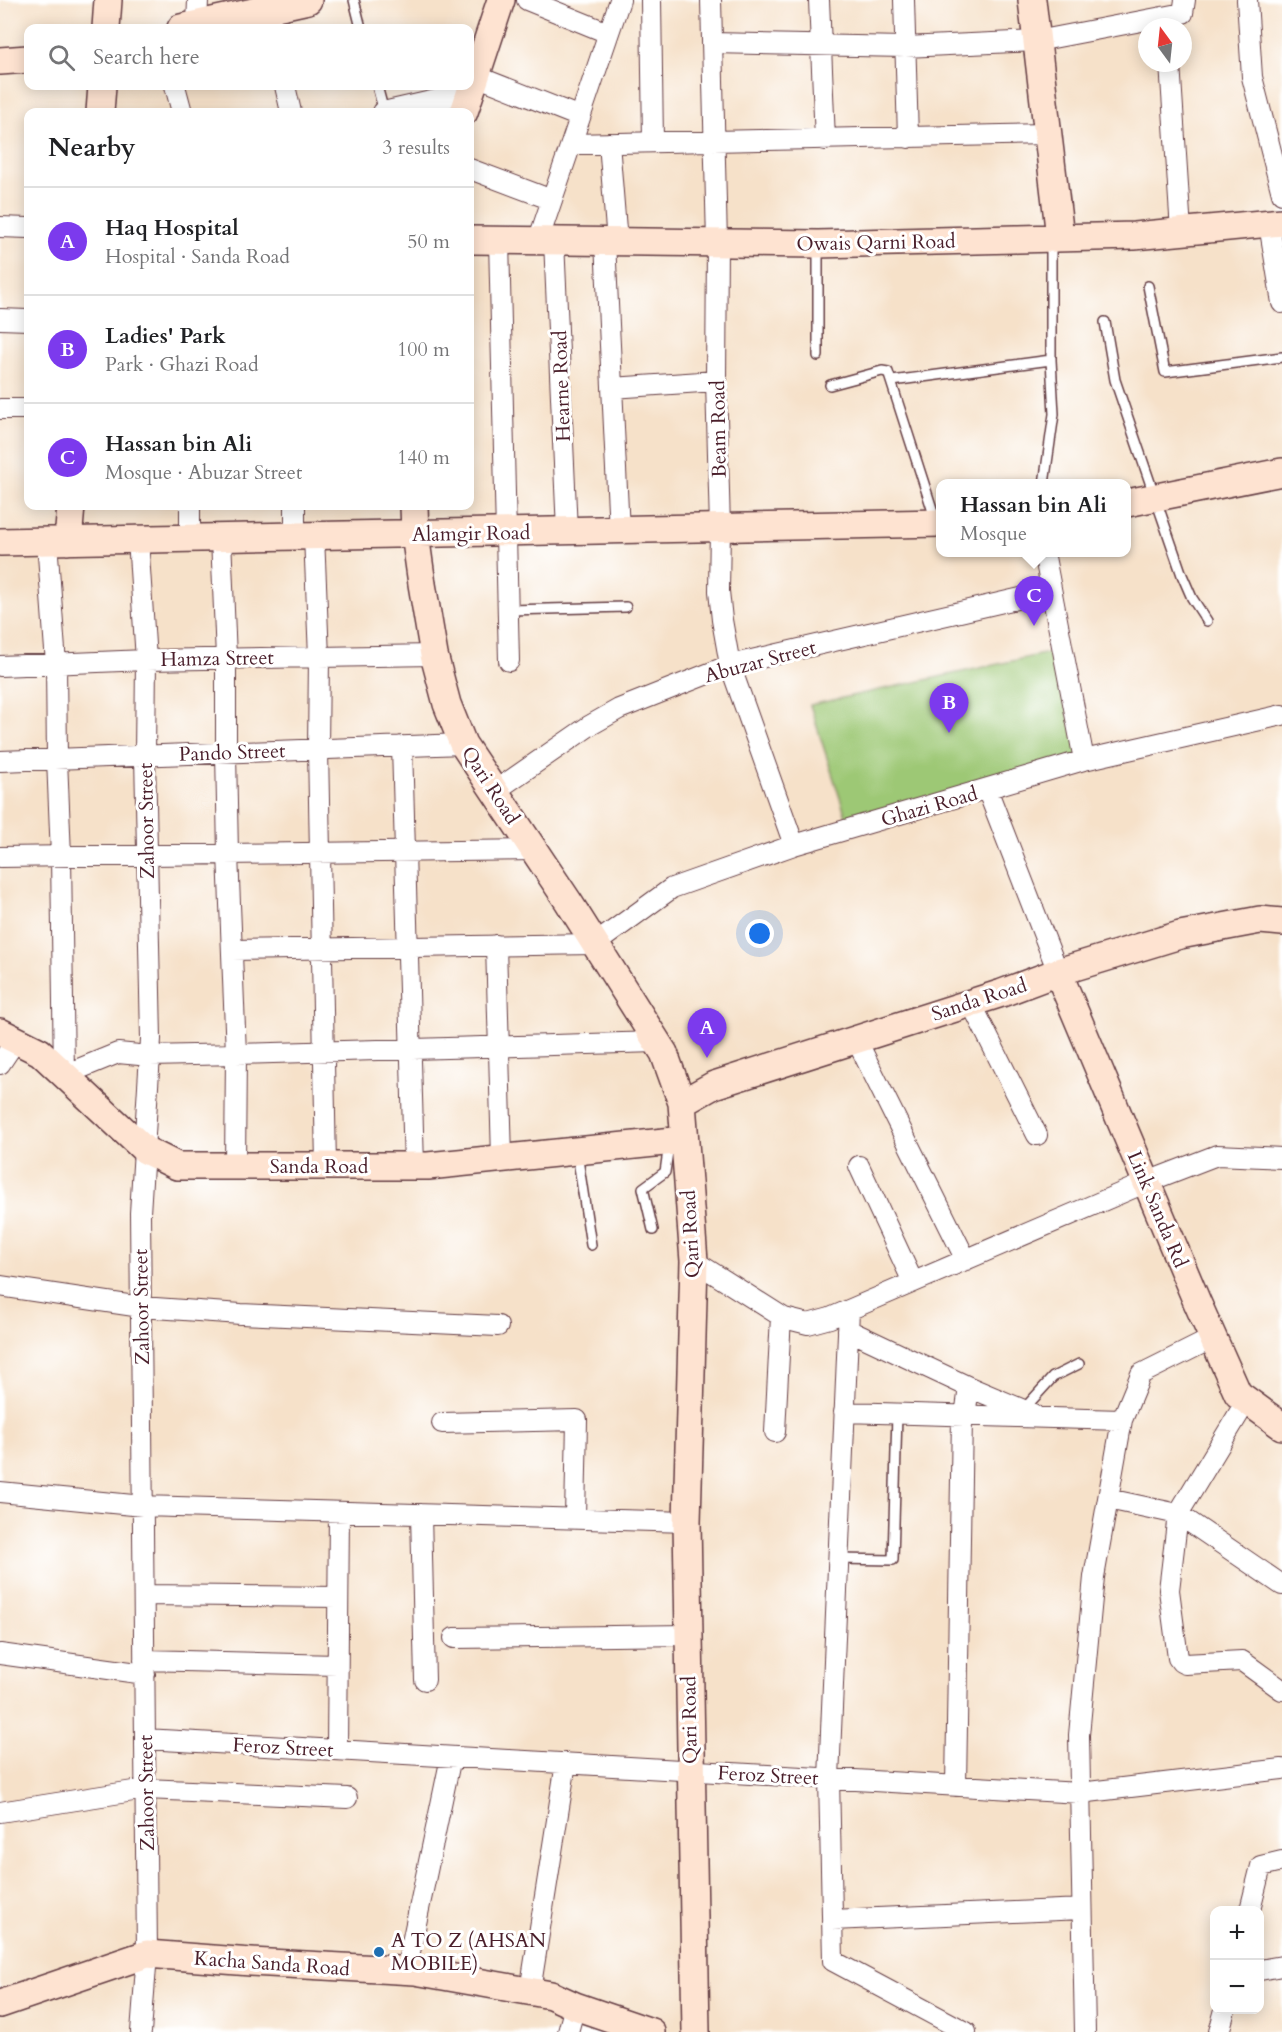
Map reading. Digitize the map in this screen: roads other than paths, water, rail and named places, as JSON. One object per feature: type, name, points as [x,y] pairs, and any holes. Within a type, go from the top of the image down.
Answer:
[{"type":"main road","points":[[106,24],[108,0]]},
{"type":"main road","points":[[474,82],[501,0]]},
{"type":"main road","points":[[1032,0],[1048,134],[1055,237]]},
{"type":"main road","points":[[192,18],[270,19],[300,1]]},
{"type":"main road","points":[[0,61],[24,59]]},
{"type":"main road","points":[[100,108],[102,90]]},
{"type":"main road","name":"Owais Qarni Road","points":[[474,240],[818,244],[1134,236],[1276,223]]},
{"type":"main road","points":[[1131,502],[1282,472]]},
{"type":"main road","points":[[58,541],[70,510]]},
{"type":"main road","name":"Qari Road","points":[[414,510],[415,534],[434,655],[447,704],[463,744],[664,1053],[682,1103],[677,1141],[694,1261],[687,1522],[696,2032]]},
{"type":"main road","name":"Alamgir Road","points":[[0,543],[936,523]]},
{"type":"main road","name":"Sanda Road","points":[[682,1103],[714,1085],[970,1003],[1058,972],[1180,935],[1260,920],[1282,922]]},
{"type":"main road","name":"Link Sanda Rd","points":[[1058,972],[1213,1338],[1239,1394],[1282,1426]]},
{"type":"main road","name":"Sanda Road","points":[[8,1036],[40,1052],[145,1150],[177,1166],[414,1166],[677,1141]]},
{"type":"main road","name":"Kacha Sanda Road","points":[[0,2004],[147,1954],[406,1971],[551,1995],[575,2006],[651,2032]]},
{"type":"street","points":[[527,0],[608,33]]},
{"type":"street","points":[[546,241],[552,200],[620,0]]},
{"type":"street","points":[[651,0],[653,142]]},
{"type":"street","name":"Beam Road","points":[[711,0],[717,243],[719,591],[730,665],[794,845]]},
{"type":"street","points":[[819,0],[825,140]]},
{"type":"street","points":[[904,0],[908,138]]},
{"type":"street","points":[[1173,18],[1183,13],[1185,0]]},
{"type":"street","points":[[1247,0],[1252,77],[1282,194]]},
{"type":"street","points":[[712,43],[905,47],[1037,42],[1138,26]]},
{"type":"street","points":[[1171,72],[1181,231]]},
{"type":"street","points":[[177,90],[181,108]]},
{"type":"street","points":[[286,90],[290,108]]},
{"type":"street","points":[[403,108],[470,94],[580,117]]},
{"type":"street","points":[[571,144],[715,143],[1048,134]]},
{"type":"street","points":[[609,143],[612,388],[619,531]]},
{"type":"street","points":[[474,171],[552,200]]},
{"type":"street","points":[[1276,223],[1282,303]]},
{"type":"street","points":[[0,227],[24,228]]},
{"type":"street","points":[[499,240],[509,661]]},
{"type":"street","name":"Hearne Road","points":[[546,241],[567,531]]},
{"type":"street","points":[[0,319],[24,320]]},
{"type":"street","points":[[612,388],[717,381]]},
{"type":"street","points":[[0,409],[24,409]]},
{"type":"street","points":[[190,510],[190,538]]},
{"type":"street","points":[[296,510],[304,536],[319,657],[318,749],[326,1166]]},
{"type":"street","points":[[221,538],[226,658],[225,753],[236,1054],[234,1166]]},
{"type":"street","name":"Zahoor Street","points":[[138,539],[146,660],[145,756],[150,1056],[140,1213],[147,1954],[141,2032]]},
{"type":"street","points":[[58,541],[57,759],[61,856],[64,1075],[118,1053],[150,1056],[657,1042]]},
{"type":"street","points":[[1045,557],[1084,760]]},
{"type":"street","name":"Abuzar Street","points":[[495,791],[589,726],[619,709],[730,665],[1051,591]]},
{"type":"street","name":"Hamza Street","points":[[0,666],[146,660],[434,655]]},
{"type":"street","name":"Ghazi Road","points":[[595,944],[672,888],[794,845],[1084,760],[1282,715]]},
{"type":"street","name":"Pando Street","points":[[0,761],[463,744]]},
{"type":"street","points":[[402,746],[414,1166]]},
{"type":"street","points":[[987,789],[1058,972]]},
{"type":"street","points":[[0,857],[534,850]]},
{"type":"street","points":[[232,950],[595,944]]},
{"type":"street","points":[[496,945],[502,1158]]},
{"type":"street","points":[[970,1003],[1037,1135]]},
{"type":"street","points":[[0,1064],[8,1036]]},
{"type":"street","points":[[856,1039],[966,1260]]},
{"type":"street","points":[[848,1320],[913,1282],[1147,1182],[1217,1155],[1282,1158]]},
{"type":"street","points":[[859,1166],[913,1282]]},
{"type":"street","points":[[694,1261],[781,1316],[808,1324],[830,1318],[848,1320],[969,1387],[1044,1418]]},
{"type":"street","points":[[0,1286],[141,1307],[498,1326]]},
{"type":"street","points":[[775,1432],[781,1316]]},
{"type":"street","points":[[848,1320],[829,1778],[833,1961],[966,2032]]},
{"type":"street","points":[[1085,2032],[1080,1724],[1094,1577],[1122,1420],[1141,1374],[1213,1338]]},
{"type":"street","points":[[956,1786],[963,1416],[969,1387]]},
{"type":"street","points":[[1247,1400],[1178,1514],[1169,1590],[1178,1658],[1181,1662],[1185,1664],[1242,1661],[1282,1690]]},
{"type":"street","points":[[844,1412],[1122,1420]]},
{"type":"street","points":[[442,1423],[577,1420],[575,1518]]},
{"type":"street","points":[[0,1492],[143,1506],[687,1522]]},
{"type":"street","points":[[1108,1499],[1178,1514],[1282,1585]]},
{"type":"street","points":[[337,1750],[339,1512]]},
{"type":"street","points":[[421,1514],[425,1680]]},
{"type":"street","points":[[144,1595],[338,1597]]},
{"type":"street","points":[[453,1638],[688,1635]]},
{"type":"street","points":[[0,1654],[145,1667],[338,1665]]},
{"type":"street","name":"Feroz Street","points":[[146,1739],[1080,1793],[1282,1769]]},
{"type":"street","points":[[406,1971],[451,1757]]},
{"type":"street","points":[[530,1991],[567,1763]]},
{"type":"street","points":[[0,1812],[146,1789],[347,1798]]},
{"type":"street","points":[[1251,1906],[1261,1866],[1282,1861]]},
{"type":"street","points":[[832,1920],[1082,1909]]},
{"type":"street","points":[[1264,1969],[1282,1966]]},
{"type":"street","points":[[568,2032],[575,2006]]},
{"type":"street","points":[[1219,2032],[1224,2014]]},
{"type":"lane","points":[[354,0],[360,24]]},
{"type":"lane","points":[[378,90],[383,108]]},
{"type":"lane","points":[[1045,479],[1054,414],[1051,360],[1055,237]]},
{"type":"lane","points":[[818,244],[818,356]]},
{"type":"lane","points":[[1148,286],[1165,372],[1282,357]]},
{"type":"lane","points":[[1105,322],[1115,380],[1182,575],[1192,598],[1207,621]]},
{"type":"lane","points":[[892,381],[1051,360]]},
{"type":"lane","points":[[830,385],[882,371],[888,372],[936,514]]},
{"type":"lane","points":[[509,610],[626,607]]},
{"type":"lane","points":[[653,1230],[644,1188],[665,1172],[677,1141]]},
{"type":"lane","points":[[577,1151],[591,1245]]},
{"type":"lane","points":[[1023,1410],[1053,1377],[1078,1364]]},
{"type":"lane","points":[[838,1559],[893,1560],[897,1414]]},
{"type":"place","name":"Hassan bin Ali","points":[[1034,626]]},
{"type":"place","name":"Ladies' Park","points":[[949,733]]},
{"type":"place","name":"Haq Hospital","points":[[707,1058]]},
{"type":"place","name":"A TO Z (AHSAN MOBILE)","points":[[379,1952]]}]
